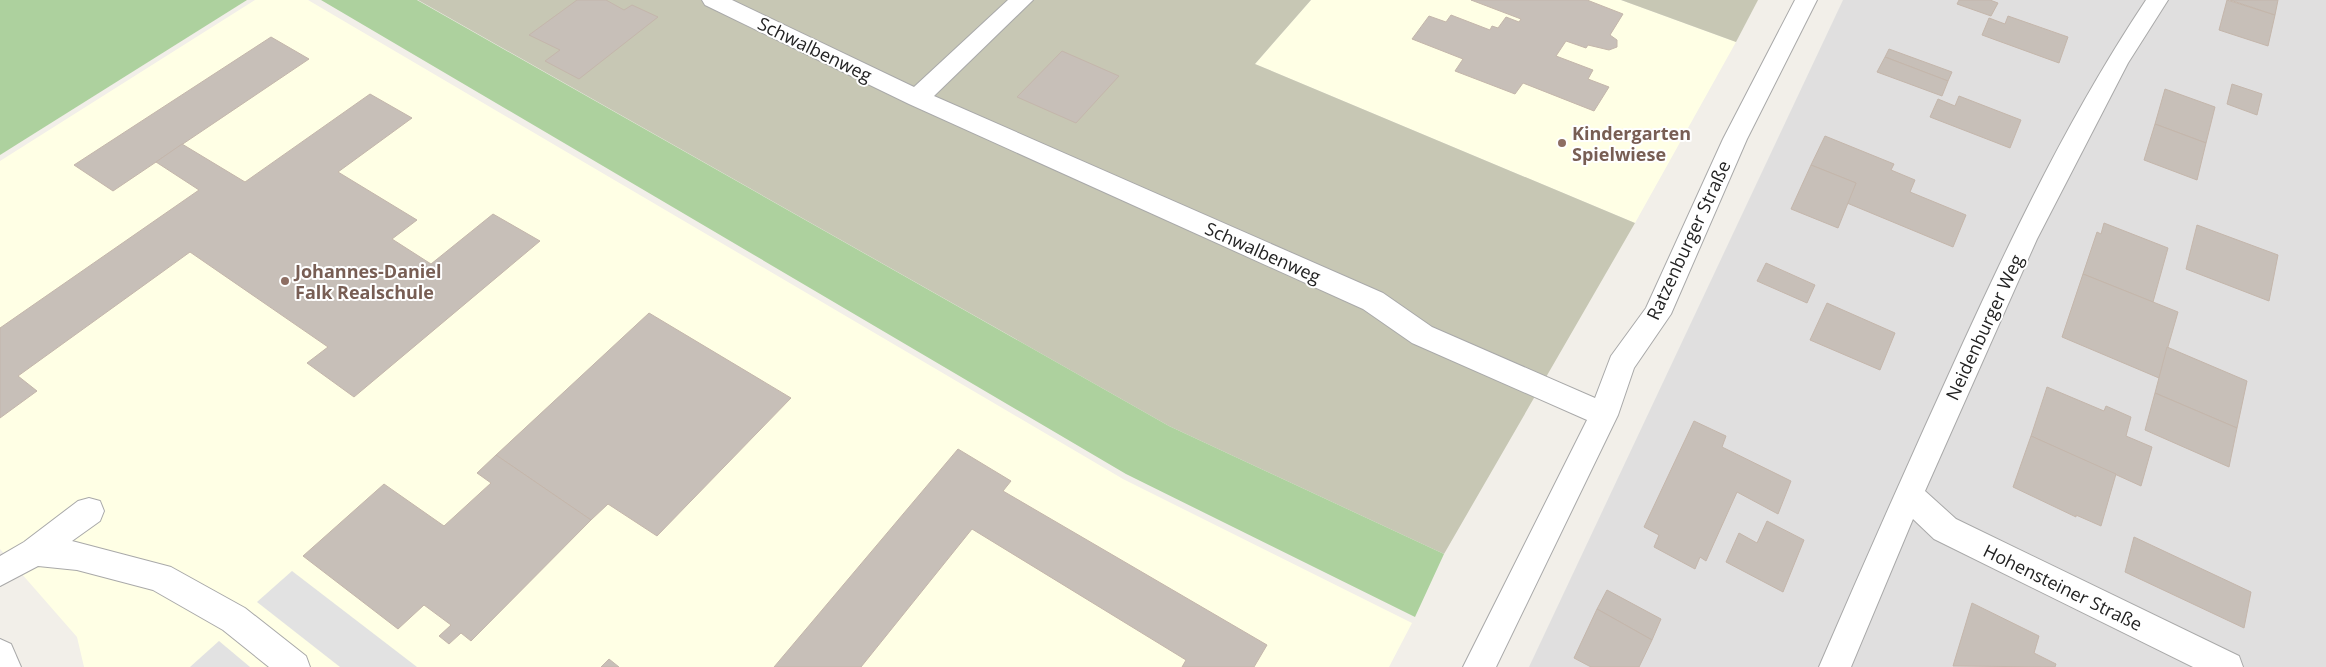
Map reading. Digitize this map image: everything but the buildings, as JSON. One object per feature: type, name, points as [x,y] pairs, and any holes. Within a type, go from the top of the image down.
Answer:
[{"type":"street","name":"Schwalbenweg","points":[[713,0],[917,98],[1373,301],[1422,334],[1604,416]]},
{"type":"street","points":[[917,98],[1022,0]]},
{"type":"street","name":"Ratzenburger Straße","points":[[1479,667],[1504,622],[1604,416],[1621,364],[1657,314],[1736,139],[1806,0]]},
{"type":"street","name":"Neidenburger Weg","points":[[1835,667],[1908,495],[2024,239],[2118,61],[2157,0]]},
{"type":"street","name":"Hohensteiner Straße","points":[[1908,495],[1945,529],[2227,667]]},
{"type":"street","points":[[0,572],[35,552],[89,511]]},
{"type":"street","points":[[35,552],[77,556],[160,577],[234,619],[294,667]]},
{"type":"street","points":[[0,655],[5,667]]},
{"type":"shaded area","points":[[255,0],[308,0],[1123,479],[1412,623],[1389,667],[84,667],[77,637],[0,549],[0,161]]},
{"type":"shaded area","points":[[418,0],[1311,0],[1255,64],[1635,223],[1444,554],[1169,426]]},
{"type":"shaded area","name":"Kindergarten Spielwiese","points":[[1311,0],[1621,0],[1736,42],[1635,223],[1255,64]]},
{"type":"shaded area","points":[[1621,0],[1758,0],[1736,42]]},
{"type":"shaded area","points":[[1843,0],[2326,0],[2326,667],[1529,667]]},
{"type":"shaded area","points":[[292,571],[417,667],[340,667],[257,602]]},
{"type":"shaded area","points":[[219,641],[250,667],[190,667]]},
{"type":"green space","points":[[0,0],[247,0],[0,155]]},
{"type":"green space","points":[[321,0],[417,0],[1169,426],[1444,554],[1415,617],[1126,474]]},
{"type":"place","name":"Kindergarten Spielwiese","points":[[1562,143]]},
{"type":"place","name":"Johannes-Daniel Falk Realschule","points":[[285,281]]}]
